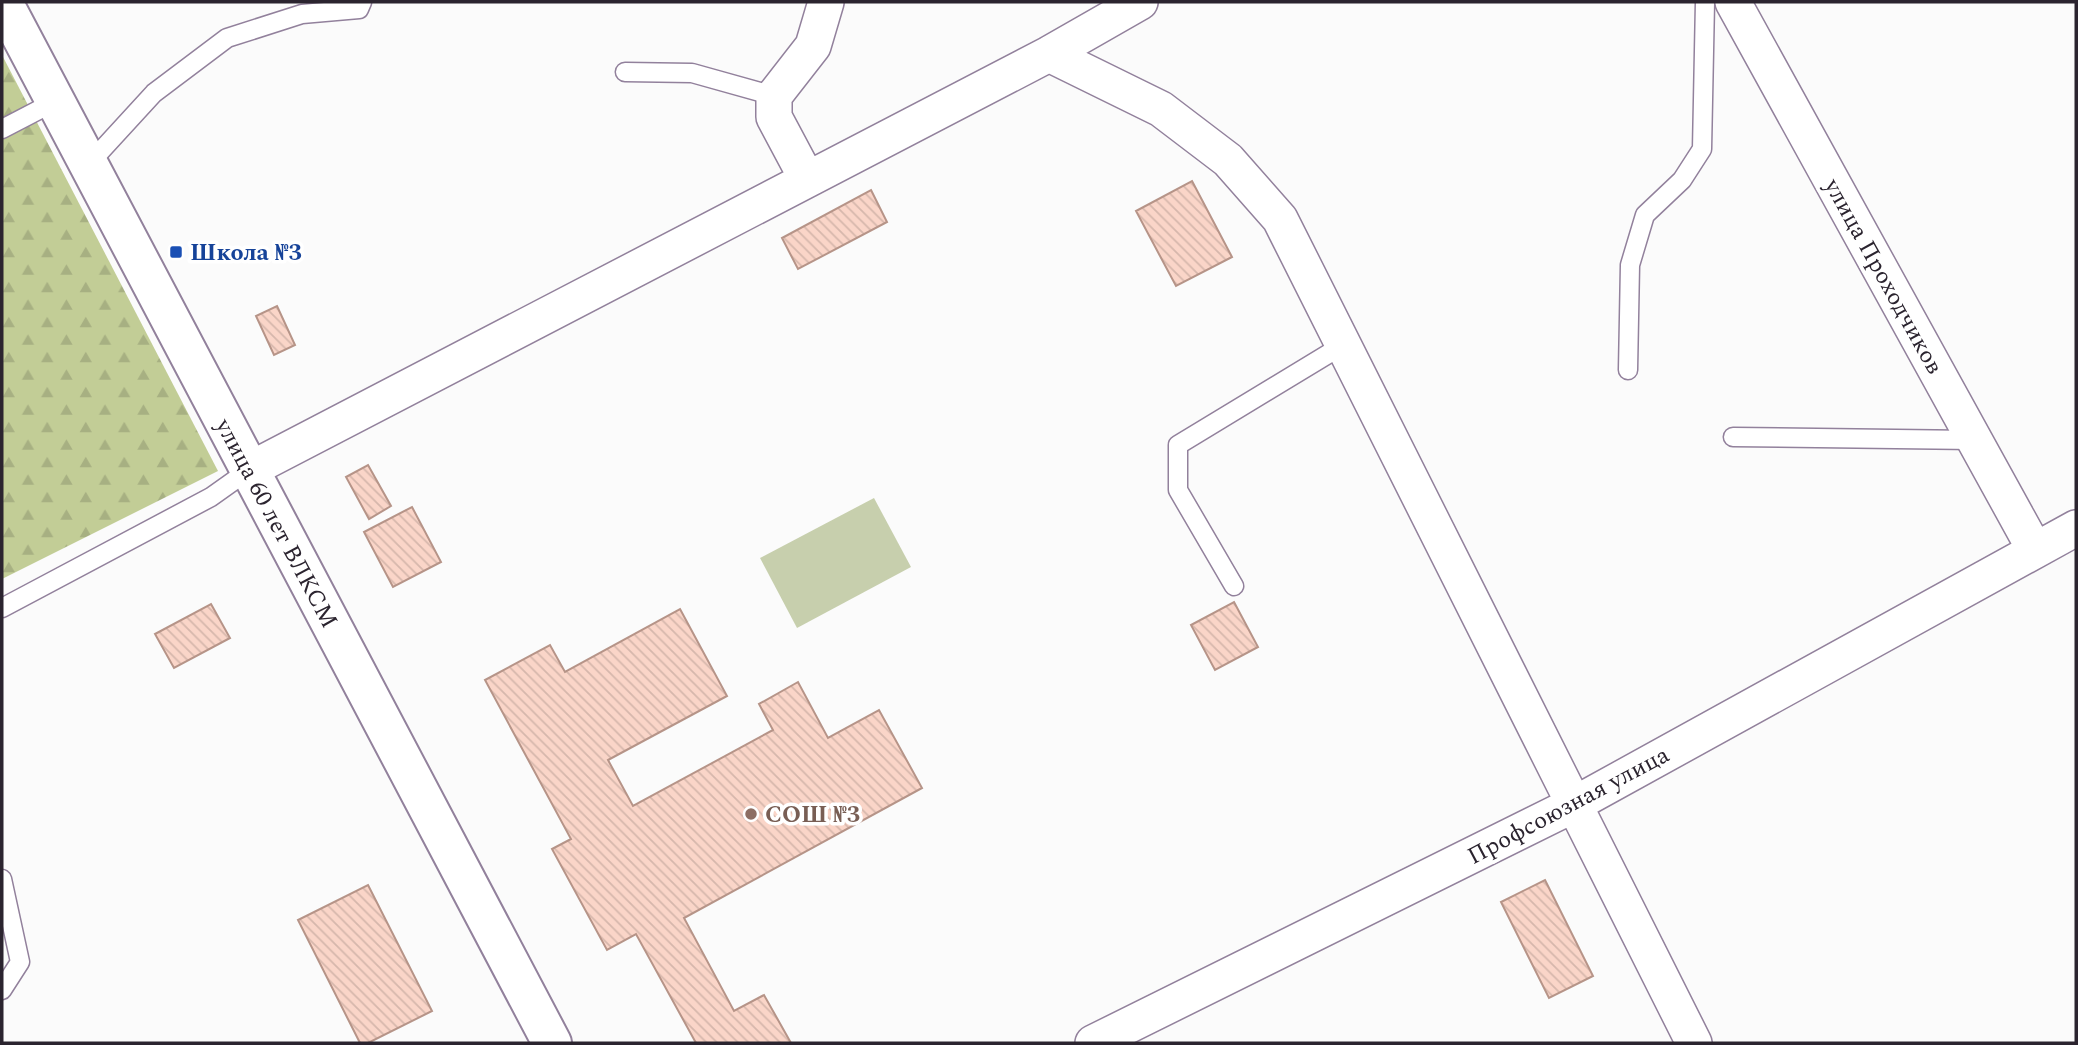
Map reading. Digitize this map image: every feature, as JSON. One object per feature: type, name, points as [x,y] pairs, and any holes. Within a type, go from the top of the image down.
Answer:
[{"type":"street","name":"улица 60 лет ВЛКСМ","points":[[2,2],[552,1043]]},
{"type":"street","points":[[807,179],[774,117],[774,96],[813,46],[826,2]]},
{"type":"street","points":[[249,470],[1049,54],[1140,2]]},
{"type":"street","name":"улица Проходчиков","points":[[1733,2],[2035,550]]},
{"type":"street","points":[[1049,54],[1161,108],[1228,160],[1280,219],[1694,1043]]},
{"type":"street","name":"Профсоюзная улица","points":[[1093,1043],[1575,804],[2076,528]]},
{"type":"lane","points":[[87,166],[154,93],[227,38],[302,14],[359,9],[362,2]]},
{"type":"lane","points":[[1628,370],[1630,265],[1645,215],[1682,180],[1702,149],[1704,2]]},
{"type":"lane","points":[[625,72],[692,73],[774,96]]},
{"type":"lane","points":[[2,129],[54,102]]},
{"type":"lane","points":[[1234,586],[1178,490],[1178,445],[1343,345]]},
{"type":"lane","points":[[1733,437],[1974,440]]},
{"type":"lane","points":[[2,608],[211,497],[249,470]]},
{"type":"lane","points":[[2,879],[20,962],[2,990]]},
{"type":"green space","points":[[2,55],[218,471],[2,579]]},
{"type":"green space","points":[[874,498],[911,567],[797,628],[760,558]]},
{"type":"building","points":[[1192,181],[1232,257],[1176,286],[1136,211]]},
{"type":"building","points":[[871,190],[887,222],[798,269],[782,238]]},
{"type":"building","points":[[277,306],[295,345],[274,355],[256,316]]},
{"type":"building","points":[[368,465],[391,506],[369,519],[346,477]]},
{"type":"building","points":[[412,507],[441,562],[393,587],[364,532]]},
{"type":"building","points":[[1234,602],[1258,647],[1215,670],[1191,625]]},
{"type":"building","points":[[211,604],[230,638],[174,668],[155,634]]},
{"type":"building","points":[[680,609],[727,696],[608,760],[633,806],[773,730],[759,704],[798,682],[828,738],[879,710],[922,788],[684,918],[734,1011],[764,995],[791,1043],[696,1043],[636,934],[607,950],[552,849],[571,839],[485,680],[550,645],[565,672]]},
{"type":"building","points":[[1545,880],[1593,976],[1549,998],[1501,902]]},
{"type":"building","points":[[368,885],[432,1011],[368,1043],[360,1043],[298,920]]},
{"type":"place","name":"Школа №3","points":[[176,252]]},
{"type":"place","name":"СОШ №3","points":[[751,814]]}]
